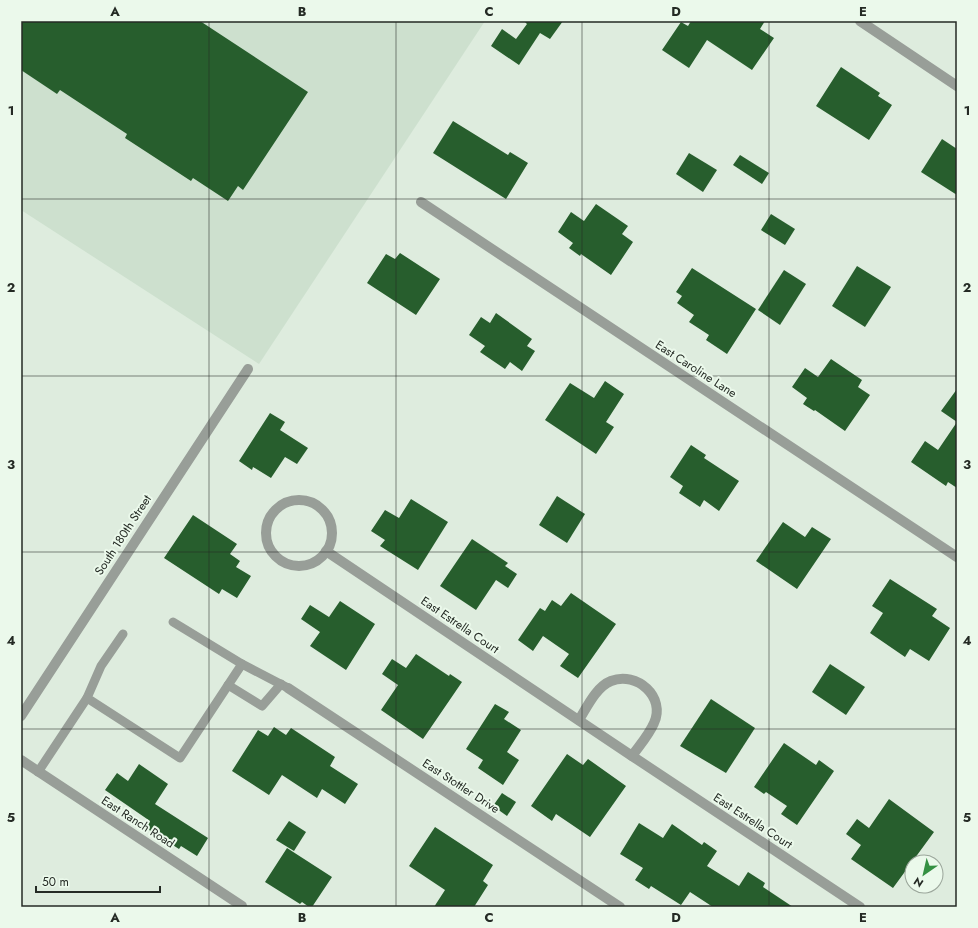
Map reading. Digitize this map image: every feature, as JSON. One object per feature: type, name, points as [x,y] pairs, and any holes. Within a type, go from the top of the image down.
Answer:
[{"type":"street","points":[[860,21],[957,86]]},
{"type":"street","name":"East Caroline Lane","points":[[421,202],[957,557]]},
{"type":"street","name":"South 180th Street","points":[[21,716],[248,369]]},
{"type":"street","points":[[296,500],[306,501],[317,506],[325,513],[330,523],[332,534],[330,545],[326,551],[316,562],[305,566],[294,566],[284,562],[275,556],[269,547],[266,537],[267,526],[271,517],[277,509],[286,503],[296,500]]},
{"type":"street","name":"East Estrella Court","points":[[326,551],[860,907]]},
{"type":"street","points":[[579,720],[595,694],[602,686],[621,678],[631,679],[641,683],[650,691],[655,701],[657,711],[655,722],[632,756]]},
{"type":"street","name":"East Stottler Drive","points":[[285,686],[620,907]]},
{"type":"street","name":"East Ranch Road","points":[[21,760],[242,906]]},
{"type":"lane","points":[[174,622],[242,664],[285,686],[262,706],[228,685]]},
{"type":"lane","points":[[38,772],[87,698],[101,666],[122,634]]},
{"type":"lane","points":[[87,698],[180,758],[242,664]]},
{"type":"shaded area","points":[[21,21],[485,21],[259,364],[21,210]]},
{"type":"building","points":[[21,21],[200,21],[308,92],[243,190],[238,186],[228,201],[193,178],[191,181],[125,138],[127,134],[60,90],[57,94],[21,70]]},
{"type":"building","points":[[524,21],[563,21],[550,39],[540,33],[519,65],[491,46],[502,29],[516,39],[527,24]]},
{"type":"building","points":[[691,21],[765,21],[760,29],[774,38],[752,70],[707,40],[689,68],[662,50],[681,22],[688,26]]},
{"type":"building","points":[[841,67],[880,93],[878,96],[892,105],[869,140],[816,106]]},
{"type":"building","points":[[453,121],[508,155],[510,152],[528,163],[506,199],[433,153]]},
{"type":"building","points":[[942,139],[957,149],[957,195],[921,172]]},
{"type":"building","points":[[689,153],[717,170],[703,192],[676,174]]},
{"type":"building","points":[[740,155],[769,173],[762,184],[733,165]]},
{"type":"building","points":[[596,204],[628,226],[622,234],[633,242],[611,275],[581,254],[580,256],[569,248],[573,243],[558,232],[571,212],[584,221]]},
{"type":"building","points":[[771,214],[795,229],[785,245],[761,230]]},
{"type":"building","points":[[400,253],[440,279],[416,315],[367,283],[386,254],[395,259]]},
{"type":"building","points":[[857,266],[891,287],[865,327],[832,306]]},
{"type":"building","points":[[692,268],[756,309],[727,354],[706,340],[709,335],[689,322],[694,315],[677,303],[682,296],[676,292]]},
{"type":"building","points":[[784,270],[806,284],[780,325],[758,310]]},
{"type":"building","points":[[496,313],[532,339],[527,346],[535,351],[522,371],[510,362],[505,369],[480,352],[485,346],[469,335],[481,317],[490,323]]},
{"type":"building","points":[[831,359],[862,380],[858,387],[870,395],[845,431],[815,410],[814,411],[803,404],[807,398],[792,387],[805,368],[818,377]]},
{"type":"building","points":[[605,381],[624,394],[606,422],[614,427],[596,454],[545,420],[570,383],[594,398]]},
{"type":"building","points":[[957,389],[957,422],[941,411]]},
{"type":"building","points":[[270,413],[285,422],[280,430],[308,448],[297,464],[285,457],[271,478],[253,467],[252,470],[239,461]]},
{"type":"building","points":[[957,422],[957,488],[948,482],[946,486],[911,462],[925,441],[938,450]]},
{"type":"building","points":[[691,445],[706,455],[704,458],[739,481],[719,511],[704,500],[700,507],[679,493],[683,486],[670,477]]},
{"type":"building","points":[[557,496],[585,514],[567,543],[539,525]]},
{"type":"building","points":[[411,499],[448,522],[418,570],[380,546],[385,540],[371,531],[385,510],[399,518]]},
{"type":"building","points":[[193,515],[237,544],[230,554],[240,561],[236,567],[251,576],[237,598],[222,589],[219,594],[164,558]]},
{"type":"building","points":[[783,522],[805,537],[812,527],[831,539],[797,589],[756,561]]},
{"type":"building","points":[[472,539],[508,563],[505,566],[517,574],[508,588],[496,580],[476,610],[440,586]]},
{"type":"building","points":[[890,579],[937,609],[932,616],[950,628],[929,661],[910,649],[905,657],[870,633],[883,613],[872,606]]},
{"type":"building","points":[[571,593],[616,624],[578,678],[560,666],[569,654],[543,636],[533,651],[518,640],[540,608],[545,611],[552,600],[561,606]]},
{"type":"building","points":[[340,601],[375,624],[346,670],[310,646],[320,632],[301,619],[310,605],[329,617]]},
{"type":"building","points":[[416,654],[449,676],[450,674],[462,682],[423,739],[381,710],[398,685],[382,674],[392,659],[406,668]]},
{"type":"building","points":[[830,664],[865,687],[846,715],[812,692]]},
{"type":"building","points":[[711,699],[755,728],[726,773],[680,746]]},
{"type":"building","points":[[495,704],[509,712],[504,719],[521,730],[507,752],[519,760],[503,785],[478,768],[483,760],[466,749]]},
{"type":"building","points":[[274,727],[286,735],[291,728],[335,757],[330,766],[358,784],[345,804],[322,789],[317,798],[282,775],[269,795],[232,771],[258,730],[268,736]]},
{"type":"building","points":[[784,743],[816,765],[819,760],[834,771],[797,825],[781,814],[787,806],[766,792],[764,794],[754,787]]},
{"type":"building","points":[[567,754],[583,765],[588,759],[626,786],[590,837],[556,814],[552,821],[531,806]]},
{"type":"building","points":[[139,764],[168,784],[155,804],[208,838],[197,856],[181,846],[179,849],[146,828],[150,821],[105,790],[117,773],[128,781]]},
{"type":"building","points":[[502,793],[516,802],[507,816],[493,806]]},
{"type":"building","points":[[889,799],[934,832],[918,854],[904,854],[904,873],[893,888],[851,859],[861,845],[846,834],[857,819],[869,828]]},
{"type":"building","points":[[289,821],[306,832],[294,851],[276,840]]},
{"type":"building","points":[[639,823],[663,838],[672,824],[702,845],[704,842],[717,851],[707,866],[739,886],[748,872],[765,883],[763,887],[793,907],[713,907],[690,892],[681,905],[651,886],[649,889],[635,880],[643,868],[620,854]]},
{"type":"building","points":[[435,827],[493,865],[483,881],[488,885],[474,907],[434,907],[445,890],[409,866]]},
{"type":"building","points":[[287,848],[332,877],[312,907],[309,907],[302,902],[300,904],[265,882]]}]
